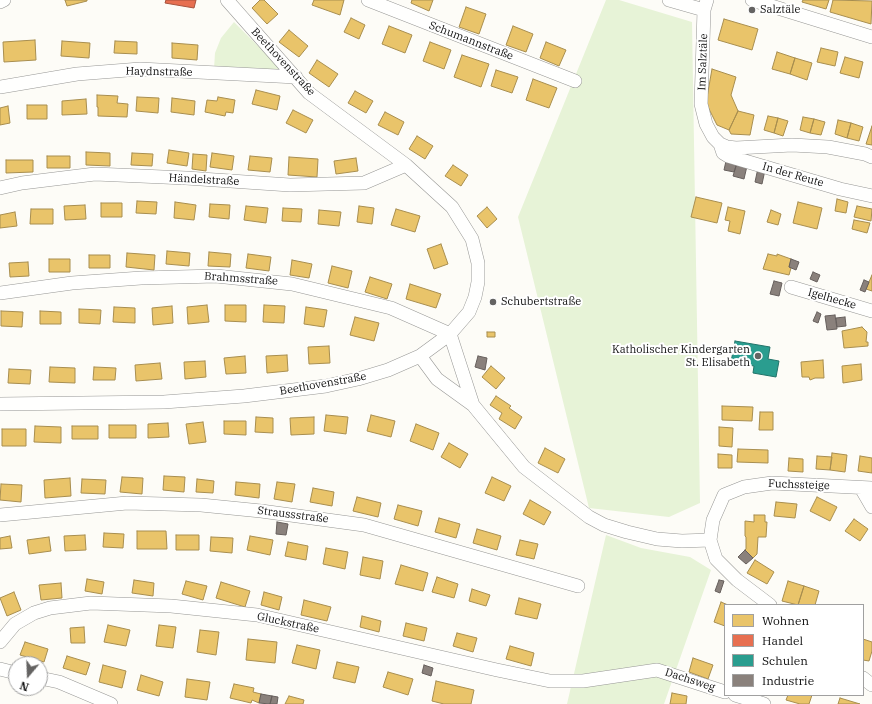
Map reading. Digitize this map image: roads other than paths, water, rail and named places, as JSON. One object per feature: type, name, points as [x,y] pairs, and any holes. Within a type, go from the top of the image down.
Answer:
[{"type":"street","points":[[0,2],[4,0]]},
{"type":"street","name":"Beethovenstraße","points":[[0,404],[164,402],[244,396],[326,386],[358,379],[388,370],[420,356],[450,334],[469,312],[475,297],[478,282],[478,263],[472,239],[452,207],[406,165],[309,93],[227,0]]},
{"type":"street","name":"Schumannstraße","points":[[368,0],[575,81]]},
{"type":"street","points":[[669,0],[706,5]]},
{"type":"street","points":[[752,0],[872,37]]},
{"type":"street","name":"Im Salztäle","points":[[706,5],[701,104],[706,124]]},
{"type":"street","name":"Haydnstraße","points":[[0,87],[77,74],[140,70],[296,77]]},
{"type":"street","name":"In der Reute","points":[[706,124],[713,137],[720,144],[727,147],[736,148],[792,145],[828,147],[865,154],[872,157]]},
{"type":"street","name":"In der Reute","points":[[720,144],[723,153],[728,156],[840,189],[872,196]]},
{"type":"street","name":"Händelstraße","points":[[0,188],[22,183],[95,174],[186,178],[290,186],[364,183],[406,165]]},
{"type":"street","name":"Brahmsstraße","points":[[0,293],[72,283],[141,278],[216,276],[292,284],[343,295],[392,308],[450,334]]},
{"type":"street","name":"Igelhecke","points":[[792,287],[872,311]]},
{"type":"street","points":[[450,334],[473,405]]},
{"type":"street","points":[[420,356],[438,379],[473,405],[524,467],[588,517],[604,525],[657,538],[682,541],[710,540]]},
{"type":"street","name":"Fuchssteige","points":[[769,604],[737,580],[716,559],[710,540],[713,520],[724,495],[744,487],[772,483],[866,488]]},
{"type":"street","points":[[866,488],[872,507]]},
{"type":"street","name":"Straussstraße","points":[[0,515],[127,503],[201,505],[261,511],[364,525],[578,586]]},
{"type":"street","name":"Gluckstraße","points":[[0,642],[15,624],[34,613],[50,608],[91,603],[171,606],[257,615],[550,681],[583,681]]},
{"type":"street","name":"Dachsweg","points":[[583,681],[657,670],[724,692]]},
{"type":"street","points":[[864,679],[872,685]]},
{"type":"street","points":[[48,680],[59,682],[111,704]]},
{"type":"street","points":[[738,696],[764,704]]},
{"type":"place","name":"Salztäle","points":[[752,10]]},
{"type":"place","name":"Schubertstraße","points":[[493,302]]},
{"type":"place","name":"Katholischer Kindergarten St. Elisabeth","points":[[758,356]]}]
